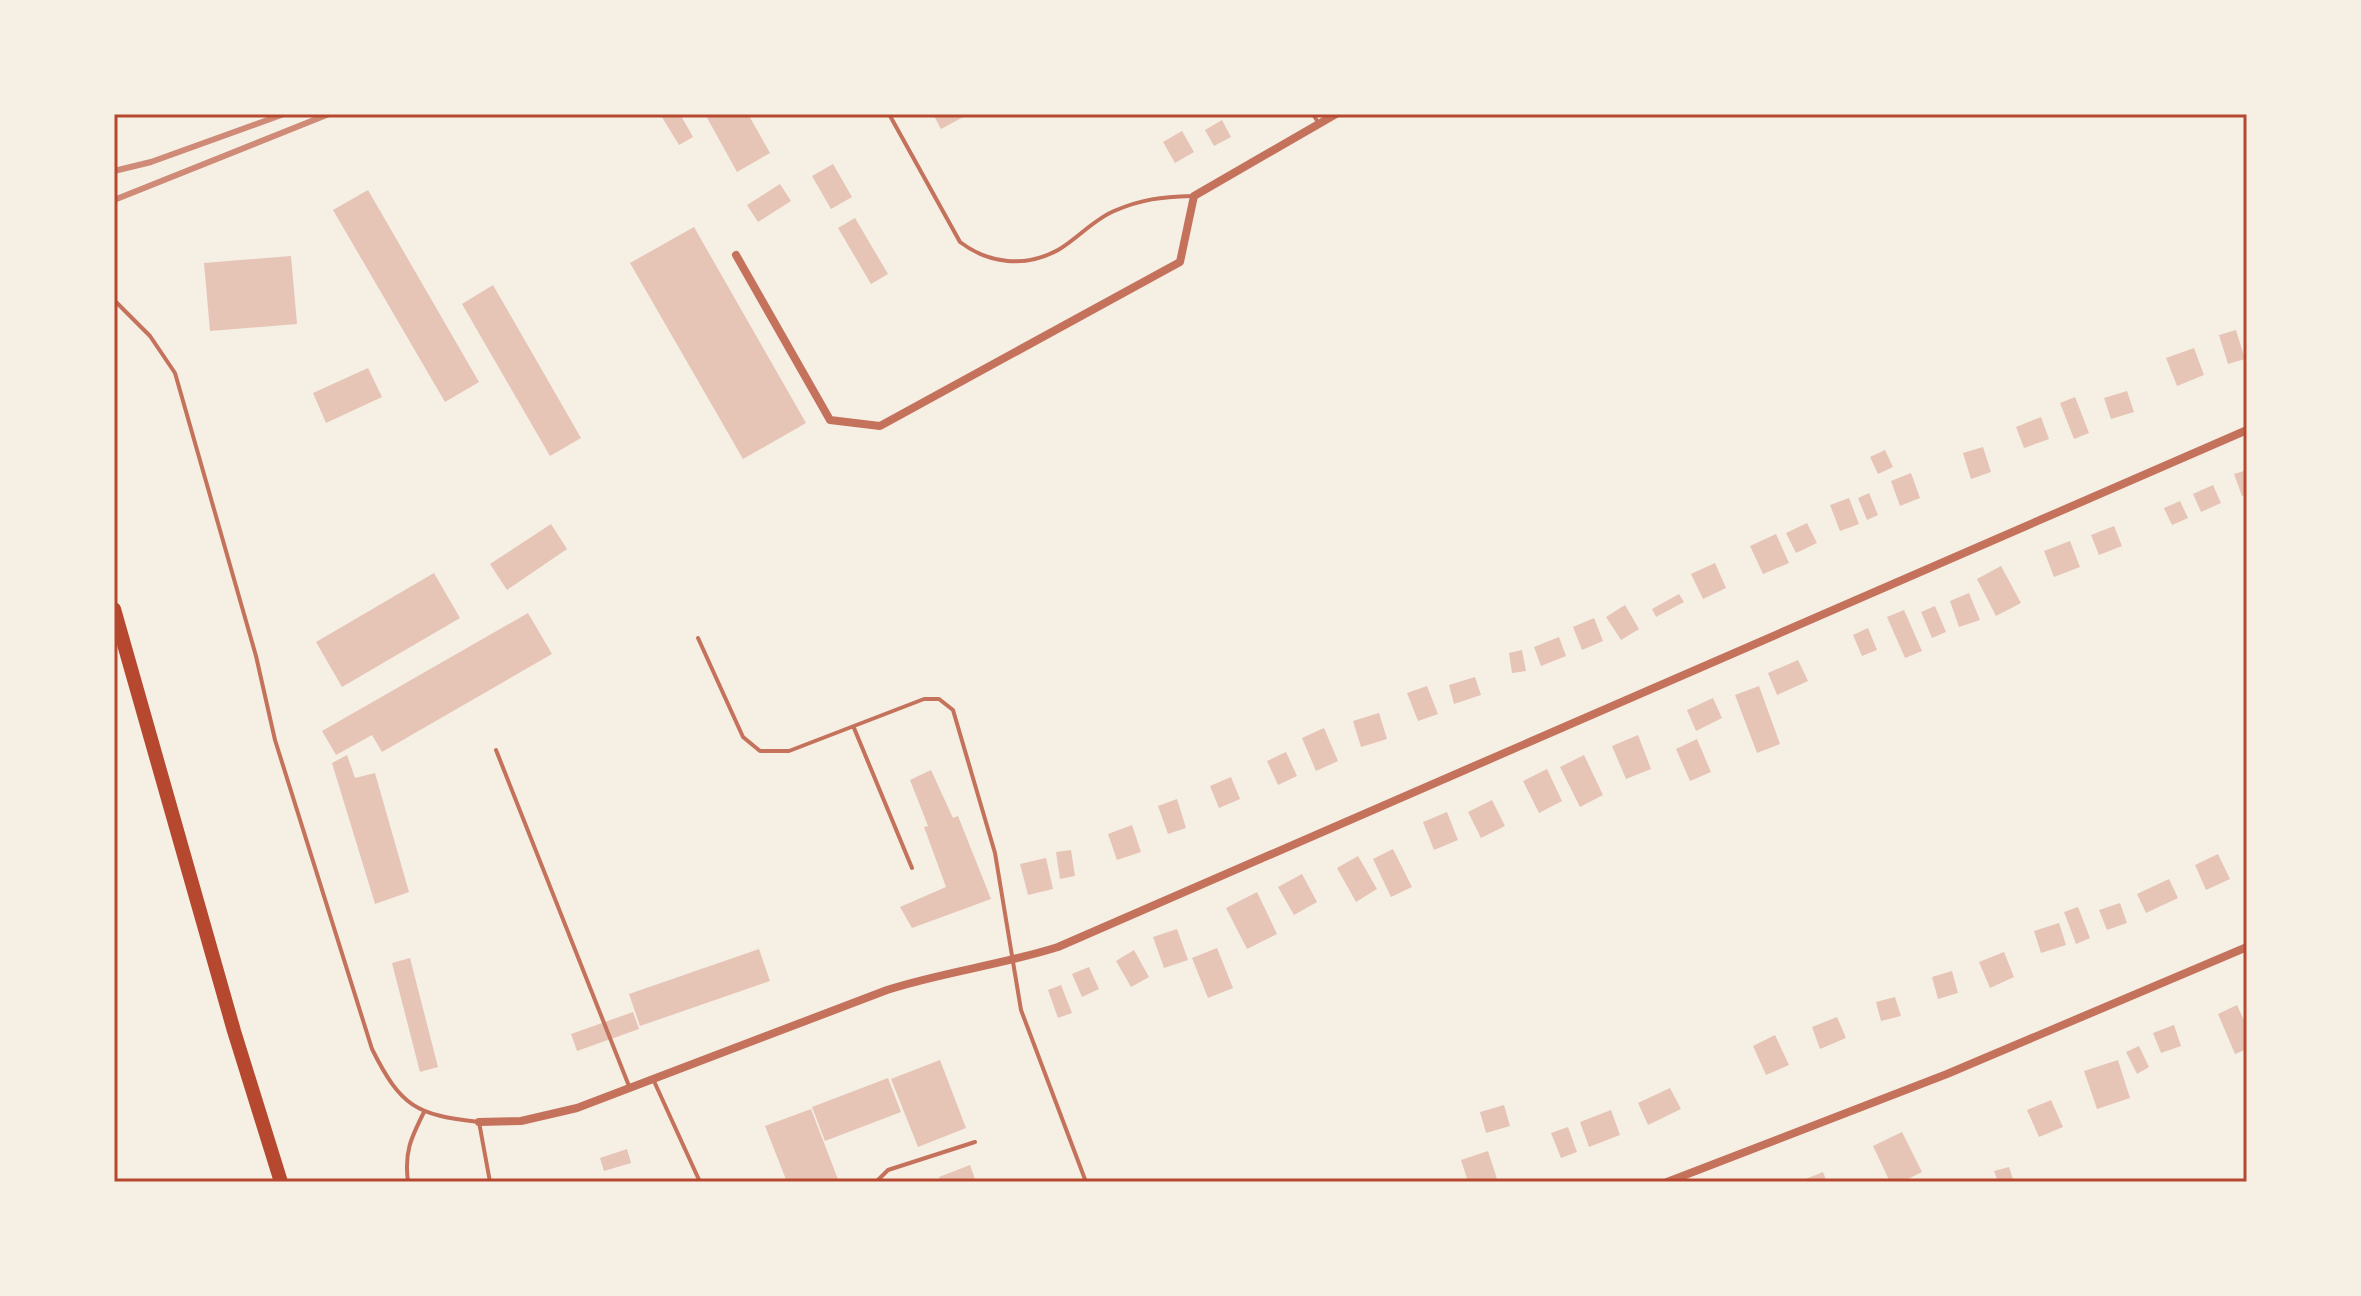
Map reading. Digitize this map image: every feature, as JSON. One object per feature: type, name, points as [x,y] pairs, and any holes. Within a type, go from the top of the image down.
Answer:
[{"type":"highway","points":[[114,609],[234,1031],[281,1182]]},
{"type":"street","points":[[736,255],[830,420],[880,426],[1180,262],[1194,196],[1336,114]]},
{"type":"street","points":[[479,1122],[521,1121],[577,1108],[887,990],[932,976],[1013,961],[1058,947],[2247,430]]},
{"type":"street","points":[[1667,1182],[1947,1074],[2247,947]]},
{"type":"lane","points":[[889,114],[960,242],[975,253],[1011,264],[1056,251],[1111,212],[1154,197],[1194,196]]},
{"type":"lane","points":[[1313,114],[1319,124]]},
{"type":"lane","points":[[114,300],[150,336],[175,373],[256,656],[275,740],[372,1049],[389,1083],[424,1112],[442,1118],[479,1122],[490,1182]]},
{"type":"lane","points":[[698,638],[743,737],[760,751],[789,751],[924,699],[939,699],[953,710],[995,853],[1021,1010],[1086,1182]]},
{"type":"lane","points":[[854,728],[912,868]]},
{"type":"lane","points":[[496,750],[630,1088]]},
{"type":"lane","points":[[653,1079],[700,1182]]},
{"type":"lane","points":[[408,1182],[405,1163],[410,1141],[424,1112]]},
{"type":"lane","points":[[876,1182],[888,1170],[975,1142]]},
{"type":"building","points":[[660,114],[680,114],[693,137],[679,145]]},
{"type":"building","points":[[705,114],[748,114],[770,153],[737,172]]},
{"type":"building","points":[[933,114],[969,114],[941,129]]},
{"type":"building","points":[[1222,120],[1231,137],[1214,146],[1205,130]]},
{"type":"building","points":[[1182,131],[1194,152],[1175,163],[1163,142]]},
{"type":"building","points":[[833,164],[852,197],[831,209],[812,176]]},
{"type":"building","points":[[780,184],[791,201],[758,222],[747,205]]},
{"type":"building","points":[[368,190],[479,382],[445,402],[333,210]]},
{"type":"building","points":[[855,218],[888,274],[871,284],[838,228]]},
{"type":"building","points":[[694,227],[806,423],[743,459],[630,263]]},
{"type":"building","points":[[291,256],[297,324],[210,331],[204,263]]},
{"type":"building","points":[[493,285],[581,438],[550,456],[462,304]]},
{"type":"building","points":[[2236,330],[2245,359],[2228,364],[2219,335]]},
{"type":"building","points":[[2194,348],[2204,375],[2177,386],[2166,358]]},
{"type":"building","points":[[368,368],[382,397],[326,423],[313,393]]},
{"type":"building","points":[[2127,391],[2134,412],[2111,419],[2104,398]]},
{"type":"building","points":[[2075,397],[2089,433],[2074,439],[2060,403]]},
{"type":"building","points":[[2041,417],[2049,439],[2024,448],[2016,427]]},
{"type":"building","points":[[1983,447],[1991,472],[1971,479],[1963,453]]},
{"type":"building","points":[[1885,450],[1893,467],[1878,474],[1870,457]]},
{"type":"building","points":[[2247,470],[2247,494],[2242,496],[2234,474]]},
{"type":"building","points":[[1911,473],[1920,498],[1900,506],[1891,481]]},
{"type":"building","points":[[2213,485],[2221,503],[2201,512],[2193,494]]},
{"type":"building","points":[[1869,493],[1878,515],[1867,520],[1858,498]]},
{"type":"building","points":[[1849,498],[1859,524],[1840,531],[1830,505]]},
{"type":"building","points":[[2180,501],[2188,518],[2172,525],[2164,508]]},
{"type":"building","points":[[1807,523],[1817,543],[1796,553],[1786,533]]},
{"type":"building","points":[[551,524],[567,549],[507,590],[490,564]]},
{"type":"building","points":[[2114,526],[2122,546],[2099,555],[2091,535]]},
{"type":"building","points":[[1776,534],[1789,563],[1763,574],[1750,546]]},
{"type":"building","points":[[2070,541],[2080,567],[2054,577],[2044,551]]},
{"type":"building","points":[[1715,563],[1726,588],[1703,599],[1691,574]]},
{"type":"building","points":[[2001,566],[2021,603],[1996,616],[1977,579]]},
{"type":"building","points":[[434,573],[460,618],[342,687],[316,642]]},
{"type":"building","points":[[1969,593],[1980,620],[1959,627],[1950,601]]},
{"type":"building","points":[[1679,594],[1684,602],[1656,617],[1652,609]]},
{"type":"building","points":[[1625,605],[1639,629],[1621,640],[1606,617]]},
{"type":"building","points":[[1935,606],[1946,632],[1932,638],[1921,612]]},
{"type":"building","points":[[1904,610],[1922,651],[1905,658],[1887,617]]},
{"type":"building","points":[[528,613],[552,654],[382,752],[372,735],[336,755],[322,731]]},
{"type":"building","points":[[1594,618],[1603,641],[1582,650],[1573,627]]},
{"type":"building","points":[[1868,628],[1877,650],[1862,656],[1853,635]]},
{"type":"building","points":[[1559,637],[1566,656],[1541,666],[1534,647]]},
{"type":"building","points":[[1522,650],[1526,671],[1512,673],[1509,653]]},
{"type":"building","points":[[1798,660],[1808,681],[1777,695],[1768,673]]},
{"type":"building","points":[[1475,677],[1481,695],[1454,704],[1449,685]]},
{"type":"building","points":[[1427,686],[1438,714],[1418,721],[1407,693]]},
{"type":"building","points":[[1759,686],[1780,744],[1757,753],[1735,695]]},
{"type":"building","points":[[1713,698],[1722,718],[1696,731],[1687,710]]},
{"type":"building","points":[[1379,713],[1387,739],[1361,747],[1353,721]]},
{"type":"building","points":[[1324,728],[1338,761],[1316,771],[1302,738]]},
{"type":"building","points":[[1638,735],[1651,769],[1626,779],[1612,746]]},
{"type":"building","points":[[1697,739],[1711,772],[1690,781],[1676,749]]},
{"type":"building","points":[[1286,752],[1297,776],[1278,785],[1267,761]]},
{"type":"building","points":[[347,755],[355,778],[375,773],[409,892],[375,904],[332,763]]},
{"type":"building","points":[[1584,755],[1603,795],[1580,807],[1560,767]]},
{"type":"building","points":[[1547,769],[1562,801],[1539,813],[1523,781]]},
{"type":"building","points":[[931,770],[953,818],[958,816],[991,899],[912,928],[900,907],[946,887],[910,780]]},
{"type":"building","points":[[1231,777],[1240,799],[1219,808],[1210,786]]},
{"type":"building","points":[[1177,799],[1186,828],[1168,834],[1158,806]]},
{"type":"building","points":[[1492,800],[1505,826],[1481,838],[1468,812]]},
{"type":"building","points":[[1447,812],[1458,840],[1434,850],[1423,822]]},
{"type":"building","points":[[1132,825],[1141,852],[1117,860],[1108,834]]},
{"type":"building","points":[[1393,849],[1412,887],[1391,897],[1373,859]]},
{"type":"building","points":[[1071,850],[1075,876],[1060,879],[1056,852]]},
{"type":"building","points":[[2218,854],[2230,879],[2206,890],[2195,865]]},
{"type":"building","points":[[1358,856],[1377,889],[1356,902],[1337,868]]},
{"type":"building","points":[[1046,858],[1053,889],[1028,895],[1020,864]]},
{"type":"building","points":[[1302,874],[1317,902],[1294,915],[1278,887]]},
{"type":"building","points":[[2169,879],[2178,898],[2146,913],[2137,894]]},
{"type":"building","points":[[1257,892],[1277,934],[1247,949],[1226,908]]},
{"type":"building","points":[[2120,903],[2127,923],[2107,930],[2099,910]]},
{"type":"building","points":[[2078,907],[2090,938],[2076,944],[2064,912]]},
{"type":"building","points":[[2059,923],[2066,945],[2041,953],[2034,931]]},
{"type":"building","points":[[1177,929],[1188,960],[1164,968],[1153,937]]},
{"type":"building","points":[[1217,948],[1233,988],[1208,998],[1192,958]]},
{"type":"building","points":[[759,949],[770,981],[640,1026],[629,994]]},
{"type":"building","points":[[1134,950],[1149,977],[1131,987],[1116,961]]},
{"type":"building","points":[[2004,952],[2014,977],[1990,988],[1979,962]]},
{"type":"building","points":[[410,958],[438,1067],[420,1072],[392,963]]},
{"type":"building","points":[[1089,967],[1099,989],[1082,997],[1072,974]]},
{"type":"building","points":[[1952,971],[1958,993],[1938,999],[1932,977]]},
{"type":"building","points":[[1061,985],[1072,1013],[1058,1018],[1048,990]]},
{"type":"building","points":[[1895,997],[1901,1016],[1881,1021],[1876,1002]]},
{"type":"building","points":[[2237,1005],[2247,1027],[2247,1049],[2235,1054],[2218,1014]]},
{"type":"building","points":[[633,1012],[639,1029],[577,1051],[571,1034]]},
{"type":"building","points":[[1837,1017],[1846,1038],[1820,1049],[1812,1027]]},
{"type":"building","points":[[2174,1025],[2181,1046],[2161,1053],[2153,1033]]},
{"type":"building","points":[[1775,1035],[1789,1065],[1766,1075],[1753,1046]]},
{"type":"building","points":[[2139,1046],[2149,1067],[2137,1074],[2126,1052]]},
{"type":"building","points":[[940,1060],[966,1128],[918,1147],[891,1079]]},
{"type":"building","points":[[2118,1060],[2130,1098],[2097,1109],[2084,1071]]},
{"type":"building","points":[[888,1078],[901,1112],[825,1141],[812,1107]]},
{"type":"building","points":[[1670,1088],[1681,1109],[1648,1125],[1638,1103]]},
{"type":"building","points":[[2051,1100],[2063,1127],[2039,1137],[2027,1110]]},
{"type":"building","points":[[1504,1105],[1510,1126],[1486,1133],[1480,1112]]},
{"type":"building","points":[[811,1109],[839,1182],[787,1182],[765,1126]]},
{"type":"building","points":[[1611,1110],[1620,1135],[1589,1147],[1580,1122]]},
{"type":"building","points":[[1568,1127],[1577,1152],[1561,1158],[1551,1133]]},
{"type":"building","points":[[1902,1132],[1922,1172],[1902,1182],[1890,1182],[1873,1146]]},
{"type":"building","points":[[627,1149],[631,1163],[604,1171],[600,1158]]},
{"type":"building","points":[[1488,1151],[1498,1182],[1468,1182],[1461,1160]]},
{"type":"building","points":[[970,1165],[976,1182],[940,1182],[939,1177]]},
{"type":"building","points":[[2009,1167],[2014,1182],[1998,1182],[1994,1171]]},
{"type":"building","points":[[1823,1172],[1827,1182],[1798,1182]]},
{"type":"railway","points":[[114,171],[151,162],[284,114]]},
{"type":"railway","points":[[114,200],[329,114]]}]
